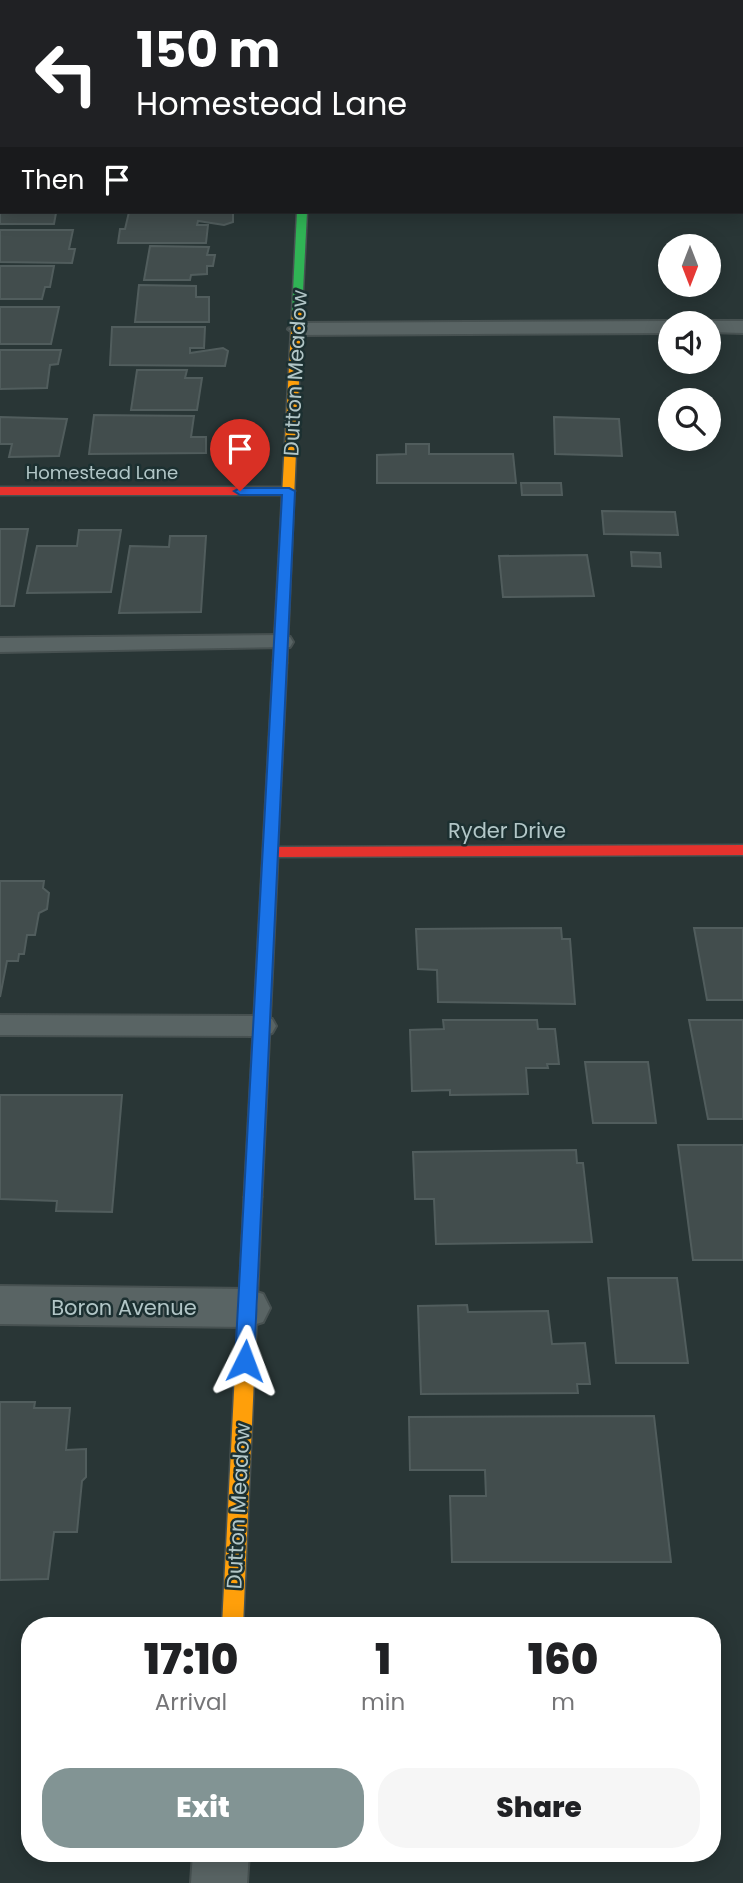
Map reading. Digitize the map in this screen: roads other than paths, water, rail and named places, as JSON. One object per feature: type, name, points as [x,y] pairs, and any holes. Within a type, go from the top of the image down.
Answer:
[{"type":"street","name":"Dutton Meadow","points":[[232,1617],[302,214]]},
{"type":"street","name":"Homestead Lane","points":[[0,491],[289,491]]},
{"type":"street","name":"Ryder Drive","points":[[272,852],[743,850]]},
{"type":"street","name":"Boron Avenue","points":[[0,1306],[247,1308]]},
{"type":"street","points":[[219,1883],[220,1862]]},
{"type":"lane","points":[[297,329],[658,327]]},
{"type":"lane","points":[[721,327],[743,327]]},
{"type":"lane","points":[[0,645],[282,642]]},
{"type":"lane","points":[[0,1025],[262,1026]]}]
